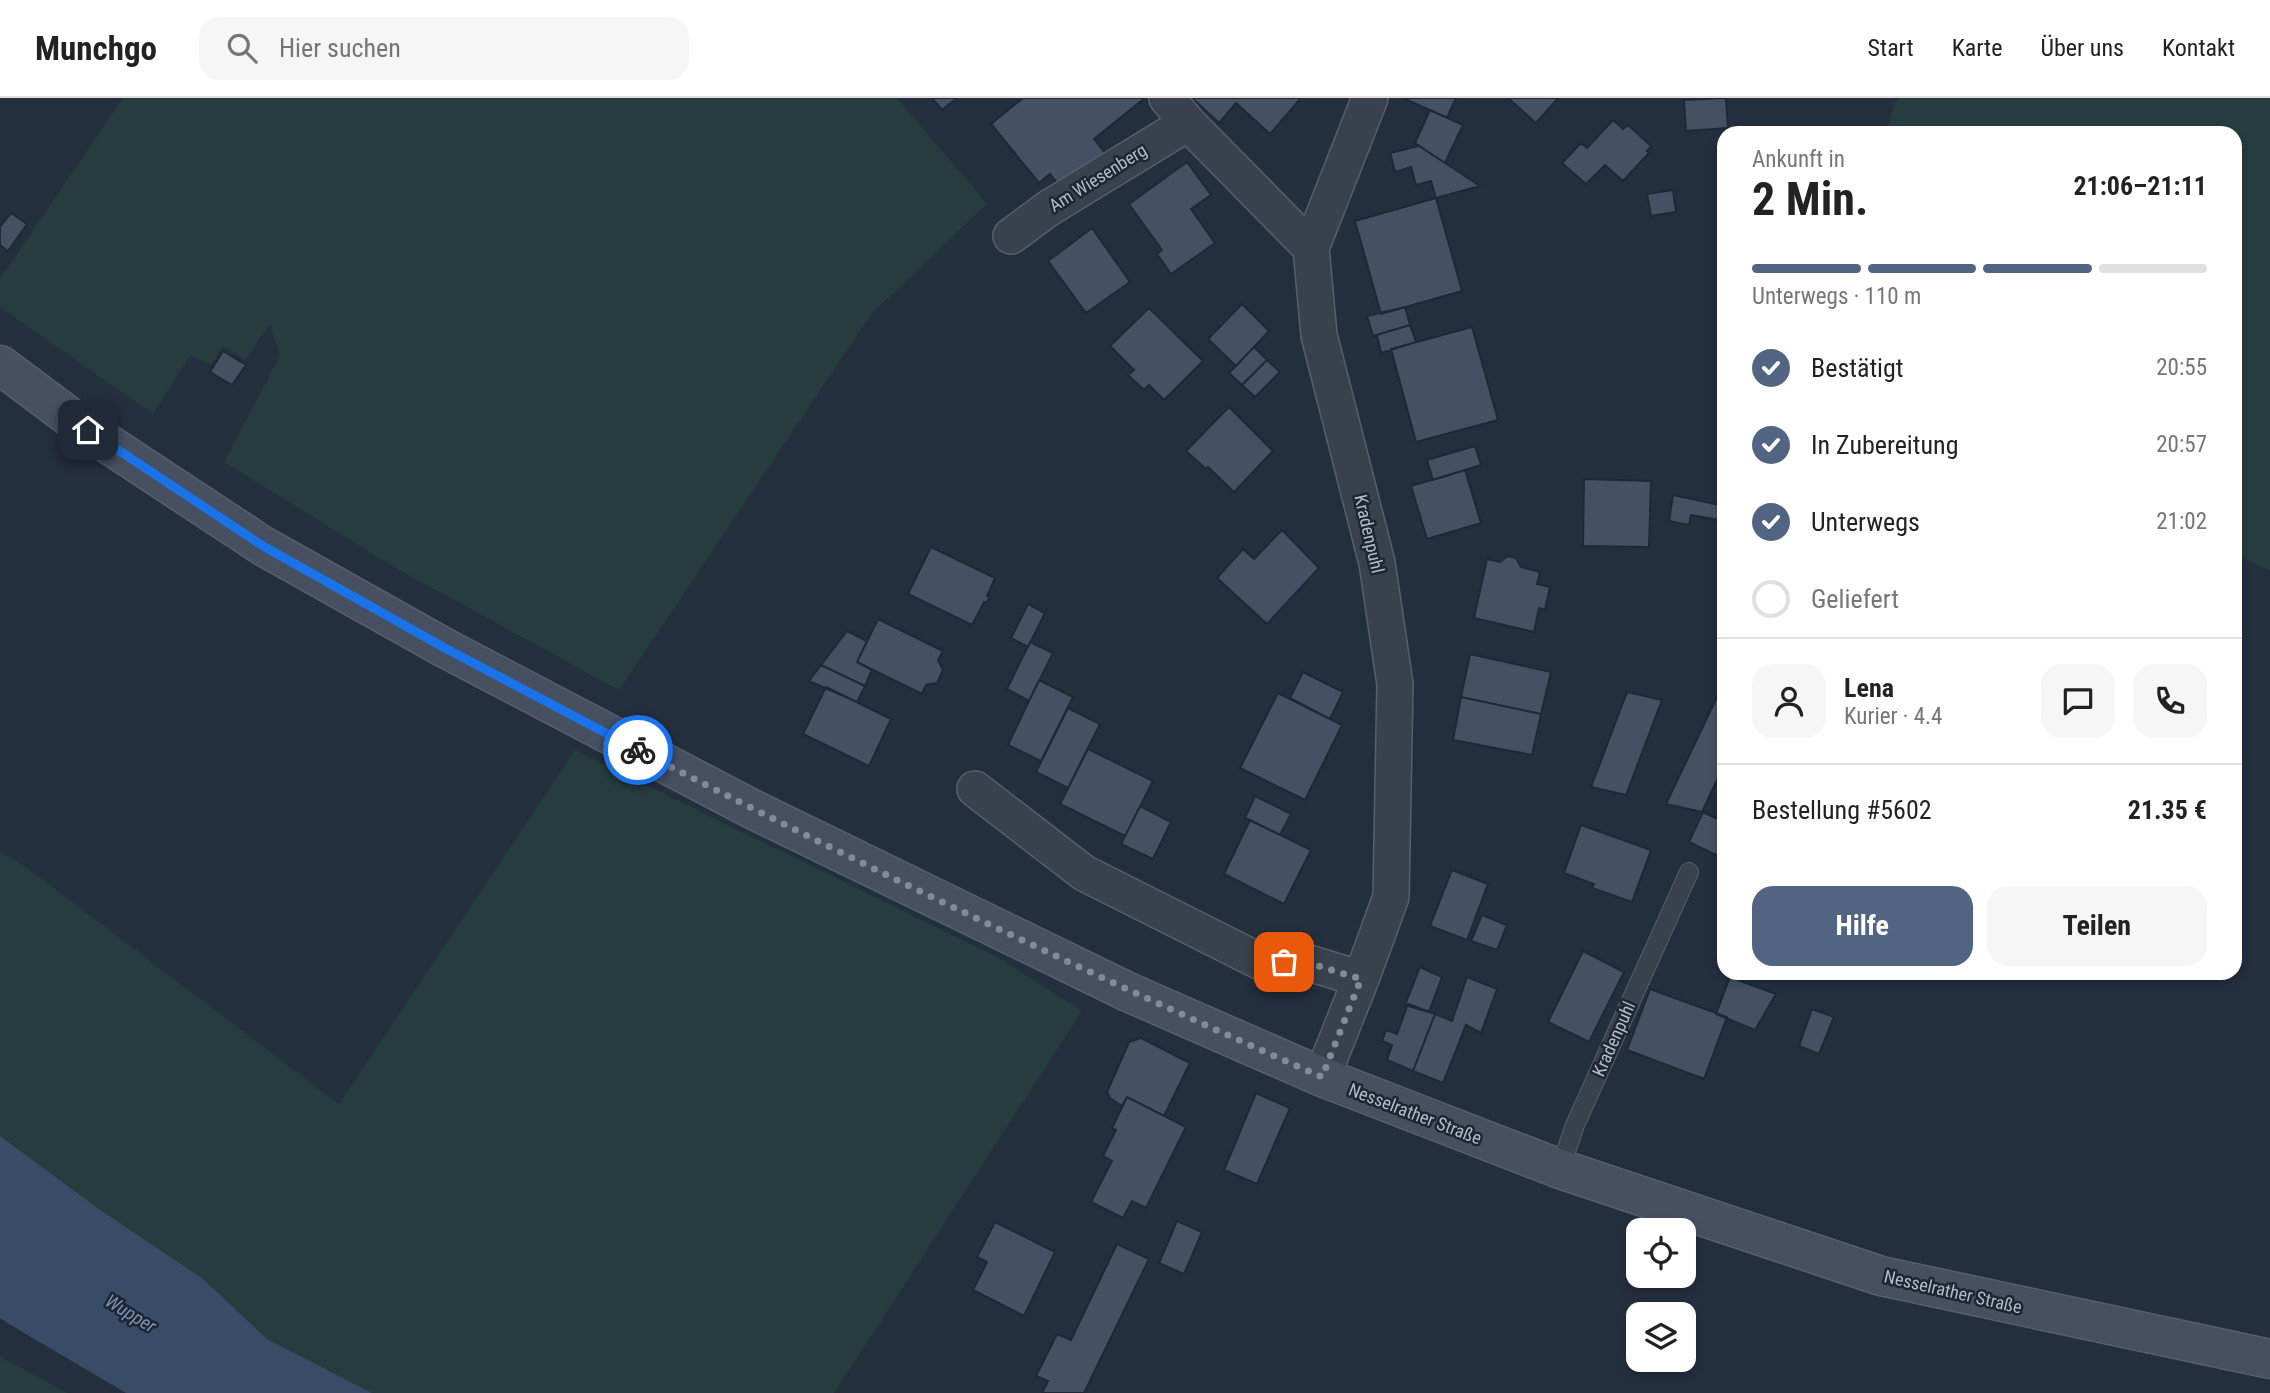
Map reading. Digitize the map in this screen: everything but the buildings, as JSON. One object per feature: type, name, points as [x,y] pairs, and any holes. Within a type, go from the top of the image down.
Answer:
[{"type":"main road","name":"Nesselrather Straße","points":[[0,365],[88,430],[263,546],[443,647],[752,809],[1128,992],[1322,1077],[1560,1169],[1881,1276],[2270,1359]]},
{"type":"street","name":"Kradenpuhl","points":[[1322,1077],[1391,897],[1395,684],[1377,563],[1319,335],[1311,248],[1370,98]]},
{"type":"street","name":"Am Wiesenberg","points":[[1011,236],[1177,111],[1311,248]]},
{"type":"street","points":[[975,789],[1084,873],[1259,961],[1309,963],[1361,979]]},
{"type":"lane","name":"Kradenpuhl","points":[[1560,1169],[1575,1125],[1689,872]]},
{"type":"green space","points":[[123,98],[897,98],[987,204],[872,313],[619,690],[399,570],[224,462],[280,356],[270,324],[245,360],[223,346],[211,365],[190,355],[153,414],[0,307],[0,279]]},
{"type":"green space","points":[[1899,98],[2270,98],[2270,571],[2242,557],[2242,126],[1889,126],[1894,103]]},
{"type":"green space","points":[[575,750],[1001,959],[1082,1011],[834,1393],[372,1393],[267,1339],[202,1278],[99,1209],[0,1136],[0,851],[27,868],[339,1104]]},
{"type":"green space","points":[[0,1356],[4,1359],[68,1393],[0,1393]]},
{"type":"water","name":"Wupper","points":[[0,1136],[99,1209],[202,1278],[267,1339],[372,1393],[126,1393],[0,1318]]},
{"type":"way so far","points":[[638,750],[752,809],[1128,992],[1322,1077],[1361,979],[1309,963],[1284,962]]},
{"type":"route","points":[[88,430],[263,546],[443,647],[638,750]]}]
